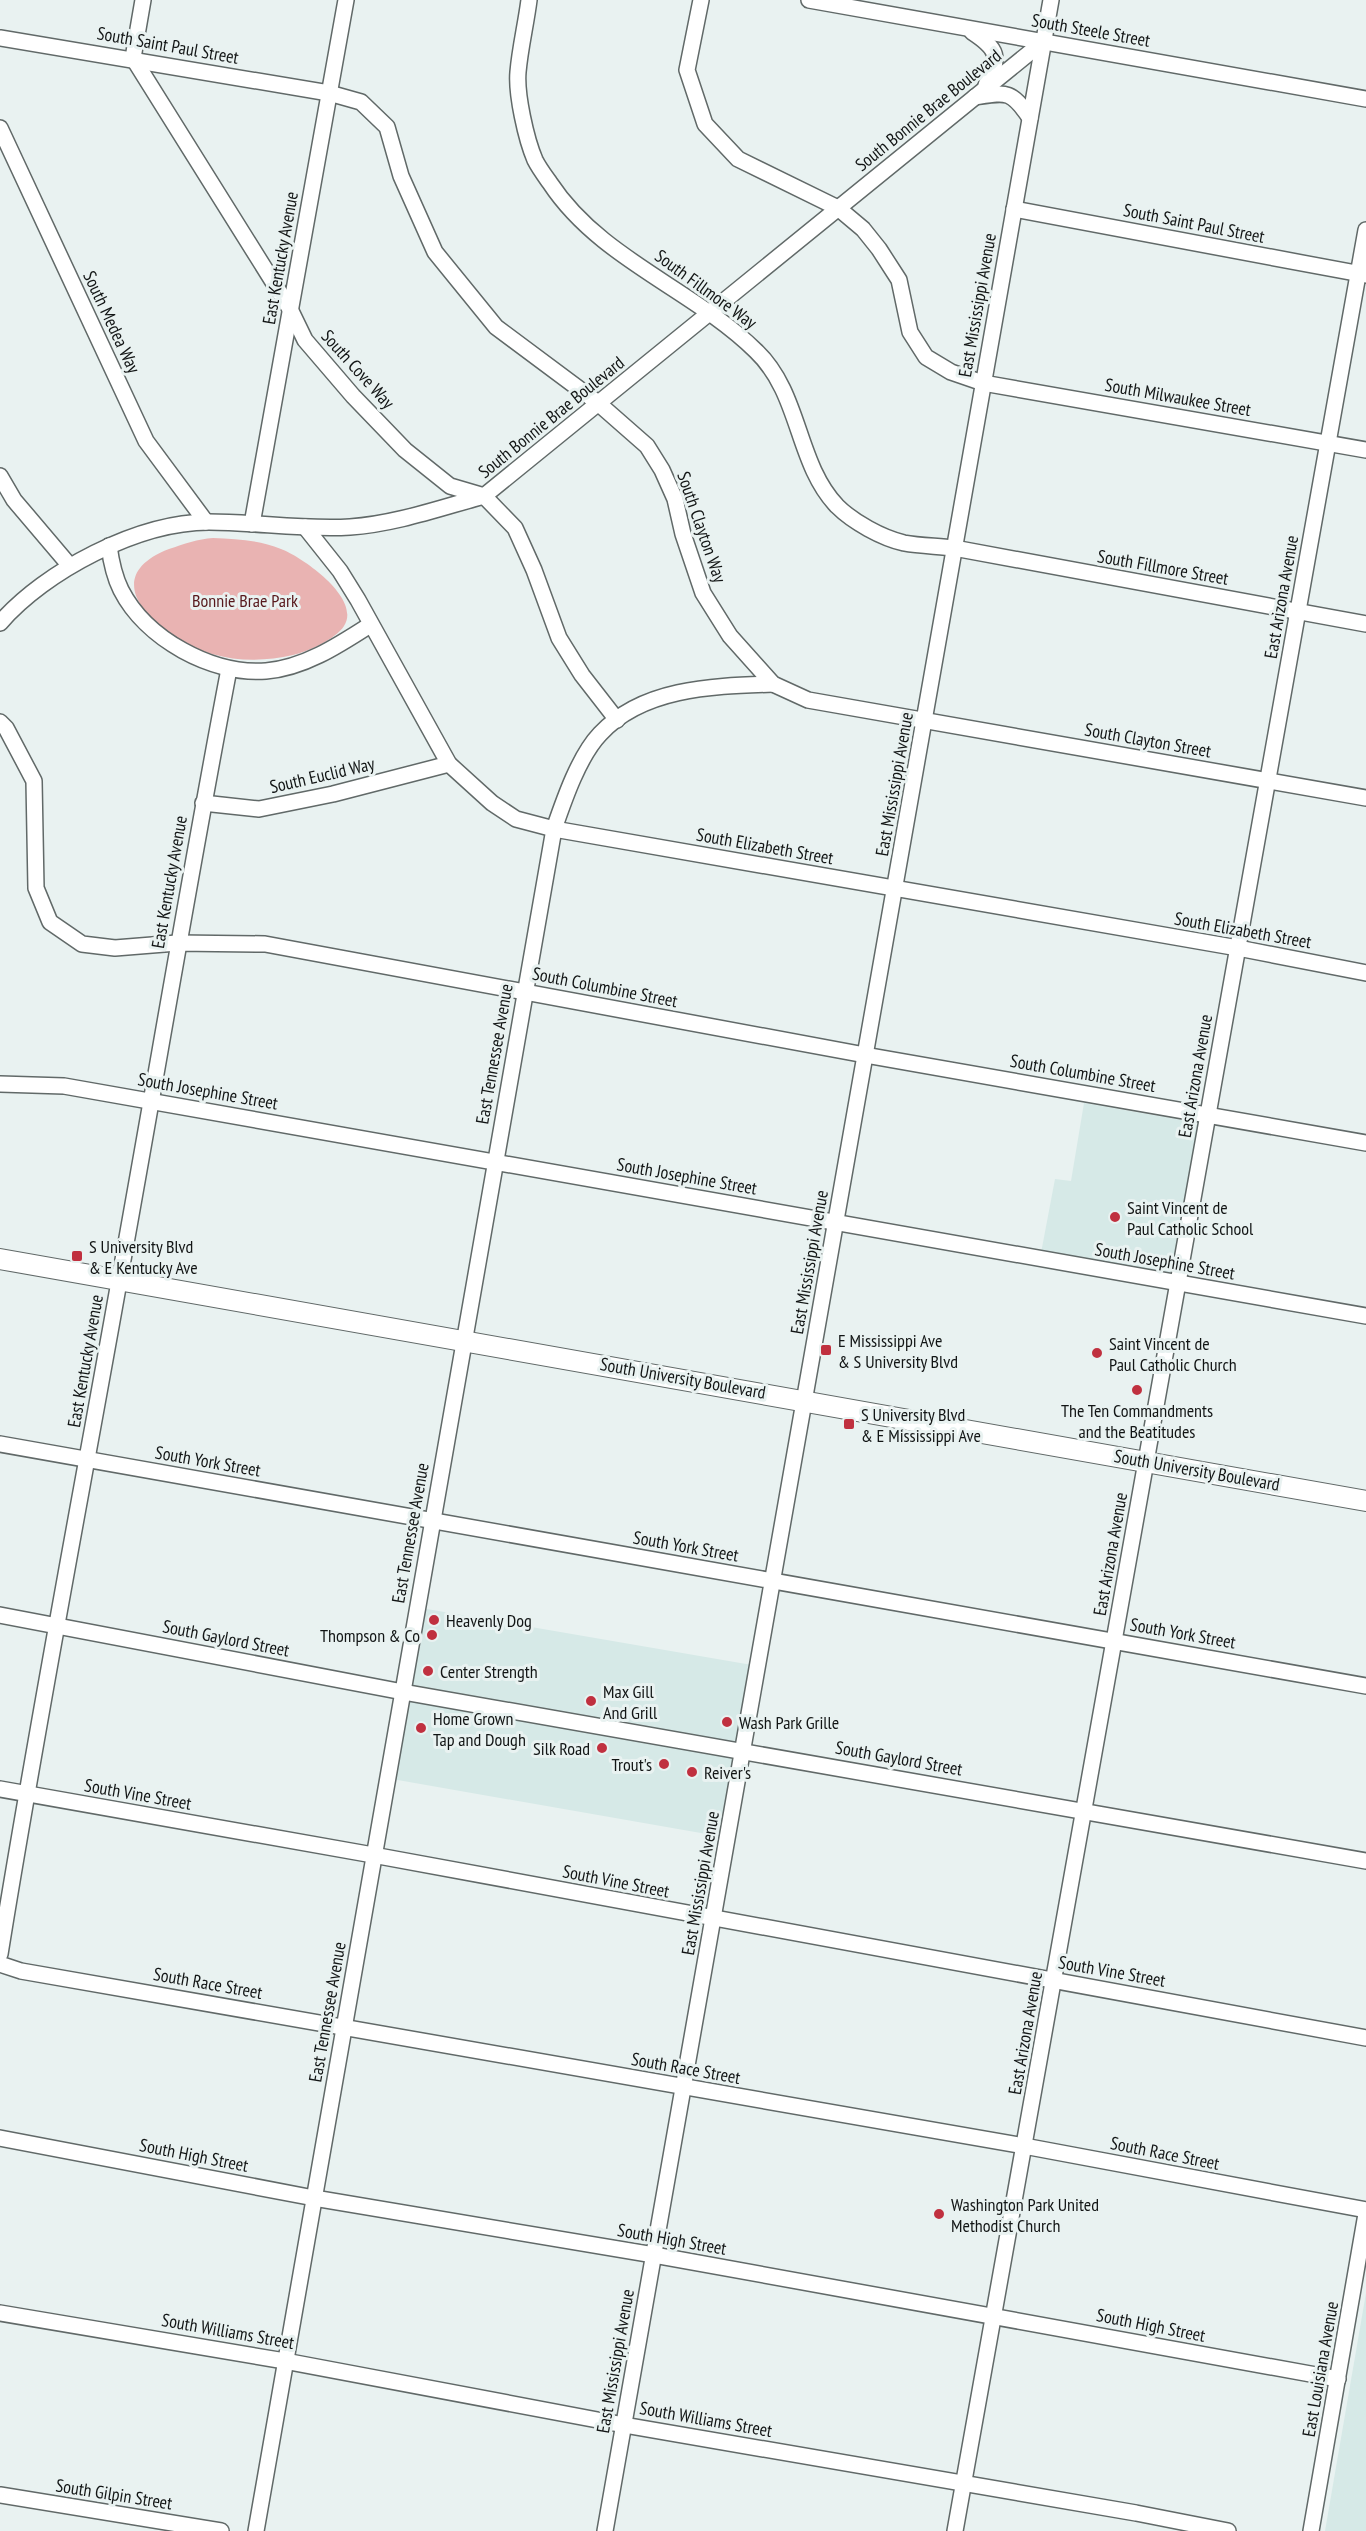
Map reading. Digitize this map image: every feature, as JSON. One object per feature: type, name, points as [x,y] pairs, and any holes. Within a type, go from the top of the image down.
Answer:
[{"type":"main road","name":"South University Boulevard","points":[[0,1259],[1366,1501]]},
{"type":"street","points":[[133,58],[143,0]]},
{"type":"street","name":"East Kentucky Avenue","points":[[252,524],[346,0]]},
{"type":"street","name":"South Fillmore Way","points":[[529,0],[518,74],[523,121],[536,162],[556,192],[587,228],[663,282],[711,312],[758,352],[783,386],[817,480],[838,507],[868,528],[904,543],[954,548]]},
{"type":"street","name":"South Milwaukee Street","points":[[701,0],[687,70],[705,124],[738,159],[838,208],[863,228],[899,280],[910,332],[926,357],[951,372],[983,383],[1366,450]]},
{"type":"street","name":"South Steele Street","points":[[809,0],[1366,99]]},
{"type":"street","name":"East Mississippi Avenue","points":[[604,2531],[744,1751],[1051,0]]},
{"type":"street","points":[[964,27],[989,43],[994,52],[995,63],[979,93],[1004,93],[1019,101],[1030,118]]},
{"type":"street","name":"South Saint Paul Street","points":[[0,38],[133,58],[330,93]]},
{"type":"street","name":"South Bonnie Brae Boulevard","points":[[0,623],[12,610],[70,566],[109,546],[161,529],[206,522],[305,528],[352,527],[402,518],[484,496],[1044,41]]},
{"type":"street","name":"South Cove Way","points":[[133,58],[290,309],[305,340],[352,396],[405,450],[450,486],[484,496]]},
{"type":"street","name":"South Clayton Way","points":[[330,93],[361,102],[387,128],[401,176],[435,252],[496,327],[598,404],[647,446],[662,470],[675,499],[683,534],[703,593],[730,636],[773,684],[808,700],[924,722]]},
{"type":"street","name":"South Medea Way","points":[[0,128],[146,441],[206,522]]},
{"type":"street","name":"South Saint Paul Street","points":[[1014,209],[1362,274]]},
{"type":"street","name":"East Arizona Avenue","points":[[955,2531],[1267,780],[1328,443],[1362,274],[1366,230]]},
{"type":"street","points":[[0,476],[14,500],[70,566]]},
{"type":"street","points":[[484,496],[514,528],[534,570],[559,638],[582,675],[617,720]]},
{"type":"street","name":"South Elizabeth Street","points":[[305,528],[340,571],[398,669],[449,764],[492,802],[516,819],[554,829],[1238,948],[1366,973]]},
{"type":"street","points":[[109,546],[113,570],[121,590],[139,615],[176,646],[229,669],[266,671],[304,661],[341,643],[370,625]]},
{"type":"street","name":"South Fillmore Street","points":[[954,548],[1366,624]]},
{"type":"street","name":"East Kentucky Avenue","points":[[0,1954],[26,1794],[177,943],[229,669]]},
{"type":"street","name":"East Tennessee Avenue","points":[[256,2531],[554,829],[580,765],[600,734],[617,720],[646,703],[664,696],[706,687],[773,684]]},
{"type":"street","name":"South Columbine Street","points":[[0,722],[6,728],[34,781],[36,888],[50,922],[82,944],[115,948],[177,943],[265,944],[866,1055],[1366,1143]]},
{"type":"street","name":"South Clayton Street","points":[[924,722],[1366,798]]},
{"type":"street","name":"South Euclid Way","points":[[203,803],[259,809],[333,794],[449,764]]},
{"type":"street","name":"South Josephine Street","points":[[0,1084],[64,1086],[1366,1316]]},
{"type":"street","name":"South York Street","points":[[0,1444],[1366,1686]]},
{"type":"street","name":"South Gaylord Street","points":[[0,1615],[403,1692],[1366,1861]]},
{"type":"street","name":"South Vine Street","points":[[0,1790],[373,1855],[1366,2038]]},
{"type":"street","name":"South Race Street","points":[[0,1964],[21,1971],[1024,2146],[1366,2212]]},
{"type":"street","name":"South High Street","points":[[0,2138],[314,2198],[994,2315],[1338,2379]]},
{"type":"street","name":"East Louisiana Avenue","points":[[1311,2531],[1366,2212]]},
{"type":"street","name":"South Williams Street","points":[[0,2313],[285,2361],[624,2425],[1228,2531]]},
{"type":"street","name":"South Gilpin Street","points":[[0,2495],[221,2531]]},
{"type":"shaded area","name":"Saint Vincent de Paul Catholic School","points":[[1084,1103],[1193,1122],[1198,1126],[1172,1271],[1168,1274],[1041,1253],[1055,1179],[1071,1181]]},
{"type":"shaded area","points":[[421,1608],[752,1665],[718,1836],[392,1779]]},
{"type":"shaded area","points":[[1366,2293],[1366,2531],[1325,2531]]},
{"type":"green space","name":"Bonnie Brae Park","points":[[213,538],[264,544],[281,549],[302,560],[338,591],[345,603],[347,615],[344,626],[328,640],[306,651],[263,659],[243,659],[212,654],[193,647],[174,636],[143,608],[135,592],[135,577],[146,562],[169,549]]},
{"type":"place","name":"Saint Vincent de Paul Catholic School","points":[[1115,1217]]},
{"type":"place","name":"S University Blvd & E Kentucky Ave","points":[[77,1256]]},
{"type":"place","name":"E Mississippi Ave & S University Blvd","points":[[826,1350]]},
{"type":"place","name":"Saint Vincent de Paul Catholic Church","points":[[1097,1353]]},
{"type":"place","name":"The Ten Commandments and the Beatitudes","points":[[1137,1390]]},
{"type":"place","name":"S University Blvd & E Mississippi Ave","points":[[849,1424]]},
{"type":"place","name":"Heavenly Dog","points":[[434,1620]]},
{"type":"place","name":"Thompson & Co","points":[[432,1635]]},
{"type":"place","name":"Center Strength","points":[[428,1671]]},
{"type":"place","name":"Max Gill And Grill","points":[[591,1701]]},
{"type":"place","name":"Wash Park Grille","points":[[727,1722]]},
{"type":"place","name":"Home Grown Tap and Dough","points":[[421,1728]]},
{"type":"place","name":"Silk Road","points":[[602,1748]]},
{"type":"place","name":"Trout's","points":[[664,1764]]},
{"type":"place","name":"Reiver's","points":[[692,1772]]},
{"type":"place","name":"Washington Park United Methodist Church","points":[[939,2214]]}]
